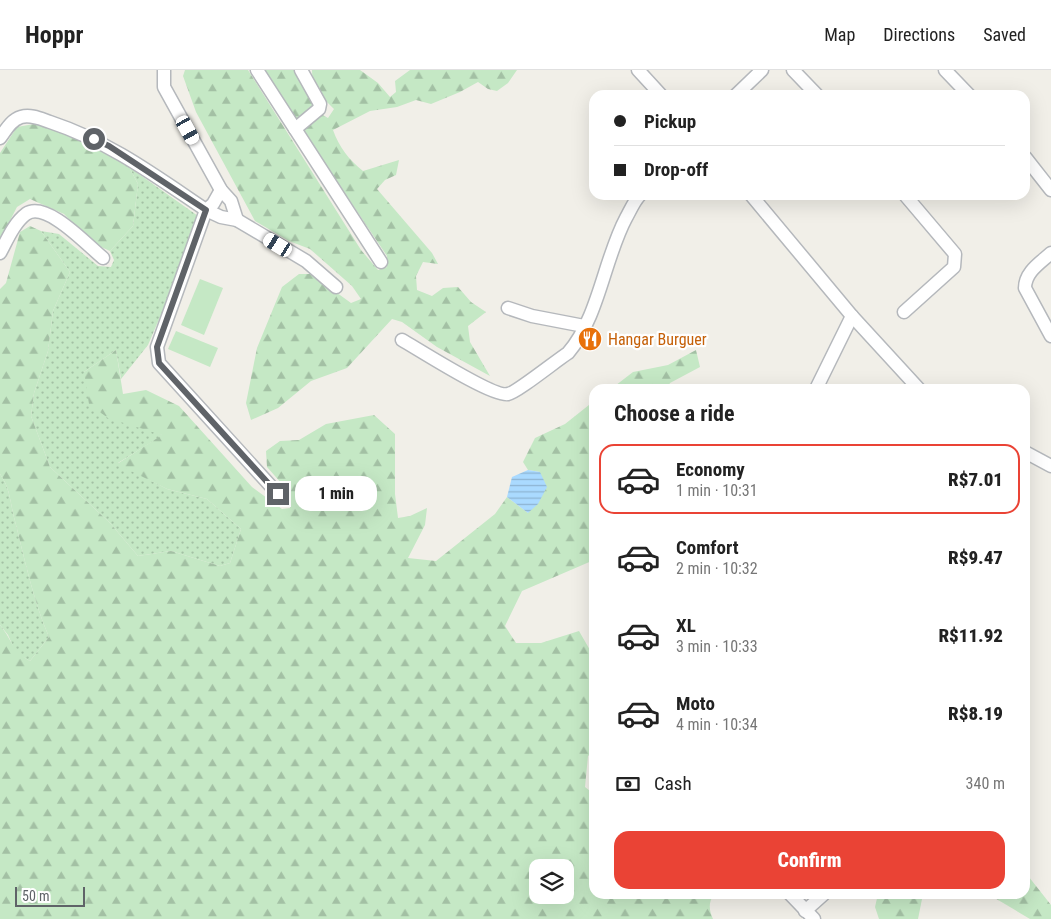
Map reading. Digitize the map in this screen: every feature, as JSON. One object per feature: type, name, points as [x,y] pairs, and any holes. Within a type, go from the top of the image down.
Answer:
[{"type":"street","points":[[164,70],[164,87],[222,190],[231,201],[237,220]]},
{"type":"street","points":[[257,70],[381,262]]},
{"type":"street","points":[[295,129],[319,109],[320,104],[300,70]]},
{"type":"street","points":[[638,70],[656,90]]},
{"type":"street","points":[[741,90],[762,70]]},
{"type":"street","points":[[793,70],[812,90]]},
{"type":"street","points":[[946,70],[964,90]]},
{"type":"street","points":[[0,138],[12,121],[23,116],[32,116],[80,132],[109,146],[206,210],[229,220],[237,220],[306,261],[336,287]]},
{"type":"street","points":[[1030,163],[1051,190]]},
{"type":"street","points":[[222,190],[213,204],[206,210],[157,347],[159,363],[278,494]]},
{"type":"street","points":[[402,340],[468,378],[500,394],[508,395],[568,353],[575,345],[593,307],[618,234],[637,200]]},
{"type":"street","points":[[755,200],[852,316],[914,384]]},
{"type":"street","points":[[904,312],[954,267],[956,261],[956,254],[909,200]]},
{"type":"street","points":[[0,253],[17,223],[27,213],[37,210],[50,214],[103,258]]},
{"type":"street","points":[[1051,253],[1027,274],[1025,288],[1051,336]]},
{"type":"street","points":[[508,308],[532,316],[584,326]]},
{"type":"street","points":[[818,384],[852,316]]},
{"type":"street","points":[[1030,455],[1051,466]]},
{"type":"street","points":[[795,899],[809,915],[820,899]]},
{"type":"green space","points":[[185,70],[248,70],[361,250],[378,270],[387,267],[387,256],[262,70],[298,70],[319,113],[328,118],[334,109],[316,87],[312,70],[360,70],[378,83],[390,97],[396,92],[395,81],[410,70],[517,70],[508,83],[497,91],[488,89],[478,82],[431,104],[416,100],[397,107],[370,111],[333,130],[345,153],[363,171],[399,160],[396,175],[385,180],[377,189],[432,253],[438,264],[423,262],[416,276],[417,290],[432,296],[443,288],[458,287],[471,302],[486,312],[468,326],[470,342],[490,376],[437,347],[402,322],[392,319],[347,368],[311,381],[278,408],[251,420],[246,403],[257,348],[282,287],[299,274],[311,274],[351,303],[361,299],[352,286],[310,249],[289,241],[255,221],[196,112],[183,76]]},
{"type":"green space","points":[[34,124],[94,143],[129,167],[138,184],[133,226],[110,251],[92,243],[64,214],[30,199],[17,207],[0,240],[0,153],[17,127]]},
{"type":"green space","points":[[129,167],[198,216],[199,226],[148,345],[121,379],[116,350],[84,372],[149,430],[163,435],[118,463],[167,489],[207,499],[241,529],[230,563],[220,566],[171,551],[138,556],[110,523],[50,467],[31,416],[34,393],[48,351],[53,311],[70,272],[41,231],[59,234],[98,266],[111,267],[114,260],[110,251],[133,226],[138,184]]},
{"type":"green space","points":[[30,226],[41,231],[70,272],[53,311],[48,351],[34,393],[31,416],[50,467],[110,523],[138,556],[171,551],[220,566],[230,563],[241,529],[207,499],[167,489],[117,464],[162,435],[108,418],[89,404],[84,372],[116,350],[123,394],[146,390],[179,406],[252,487],[282,509],[290,508],[289,486],[282,484],[267,467],[266,451],[280,441],[299,440],[326,424],[374,415],[395,434],[395,494],[398,518],[410,516],[427,508],[425,525],[408,558],[436,561],[495,514],[507,497],[528,513],[540,472],[528,470],[523,462],[535,438],[565,424],[589,405],[589,562],[522,591],[505,626],[516,643],[541,643],[579,631],[589,648],[589,755],[585,787],[589,790],[589,899],[712,899],[710,906],[713,919],[0,919],[0,625],[19,653],[30,661],[49,637],[38,609],[8,491],[0,474],[0,289],[6,283],[20,232]]},
{"type":"green space","points":[[200,279],[223,288],[204,335],[181,325]]},
{"type":"green space","points":[[176,331],[218,348],[210,367],[168,349]]},
{"type":"green space","points":[[696,350],[700,367],[670,384],[617,384],[633,372],[668,365]]},
{"type":"green space","points":[[0,474],[8,491],[38,609],[49,637],[30,661],[16,653],[8,635],[0,625]]},
{"type":"green space","points":[[1030,878],[1051,905],[1051,919],[1030,919],[996,899],[1030,899]]},
{"type":"green space","points":[[877,899],[922,899],[918,919],[879,919],[875,907]]},
{"type":"water","points":[[528,470],[540,472],[547,487],[538,504],[528,513],[507,497],[512,477]]},
{"type":"place","name":"Hangar Burguer","points":[[590,339]]},
{"type":"route","points":[[94,139],[109,146],[206,210],[157,347],[159,363],[278,494]]}]
